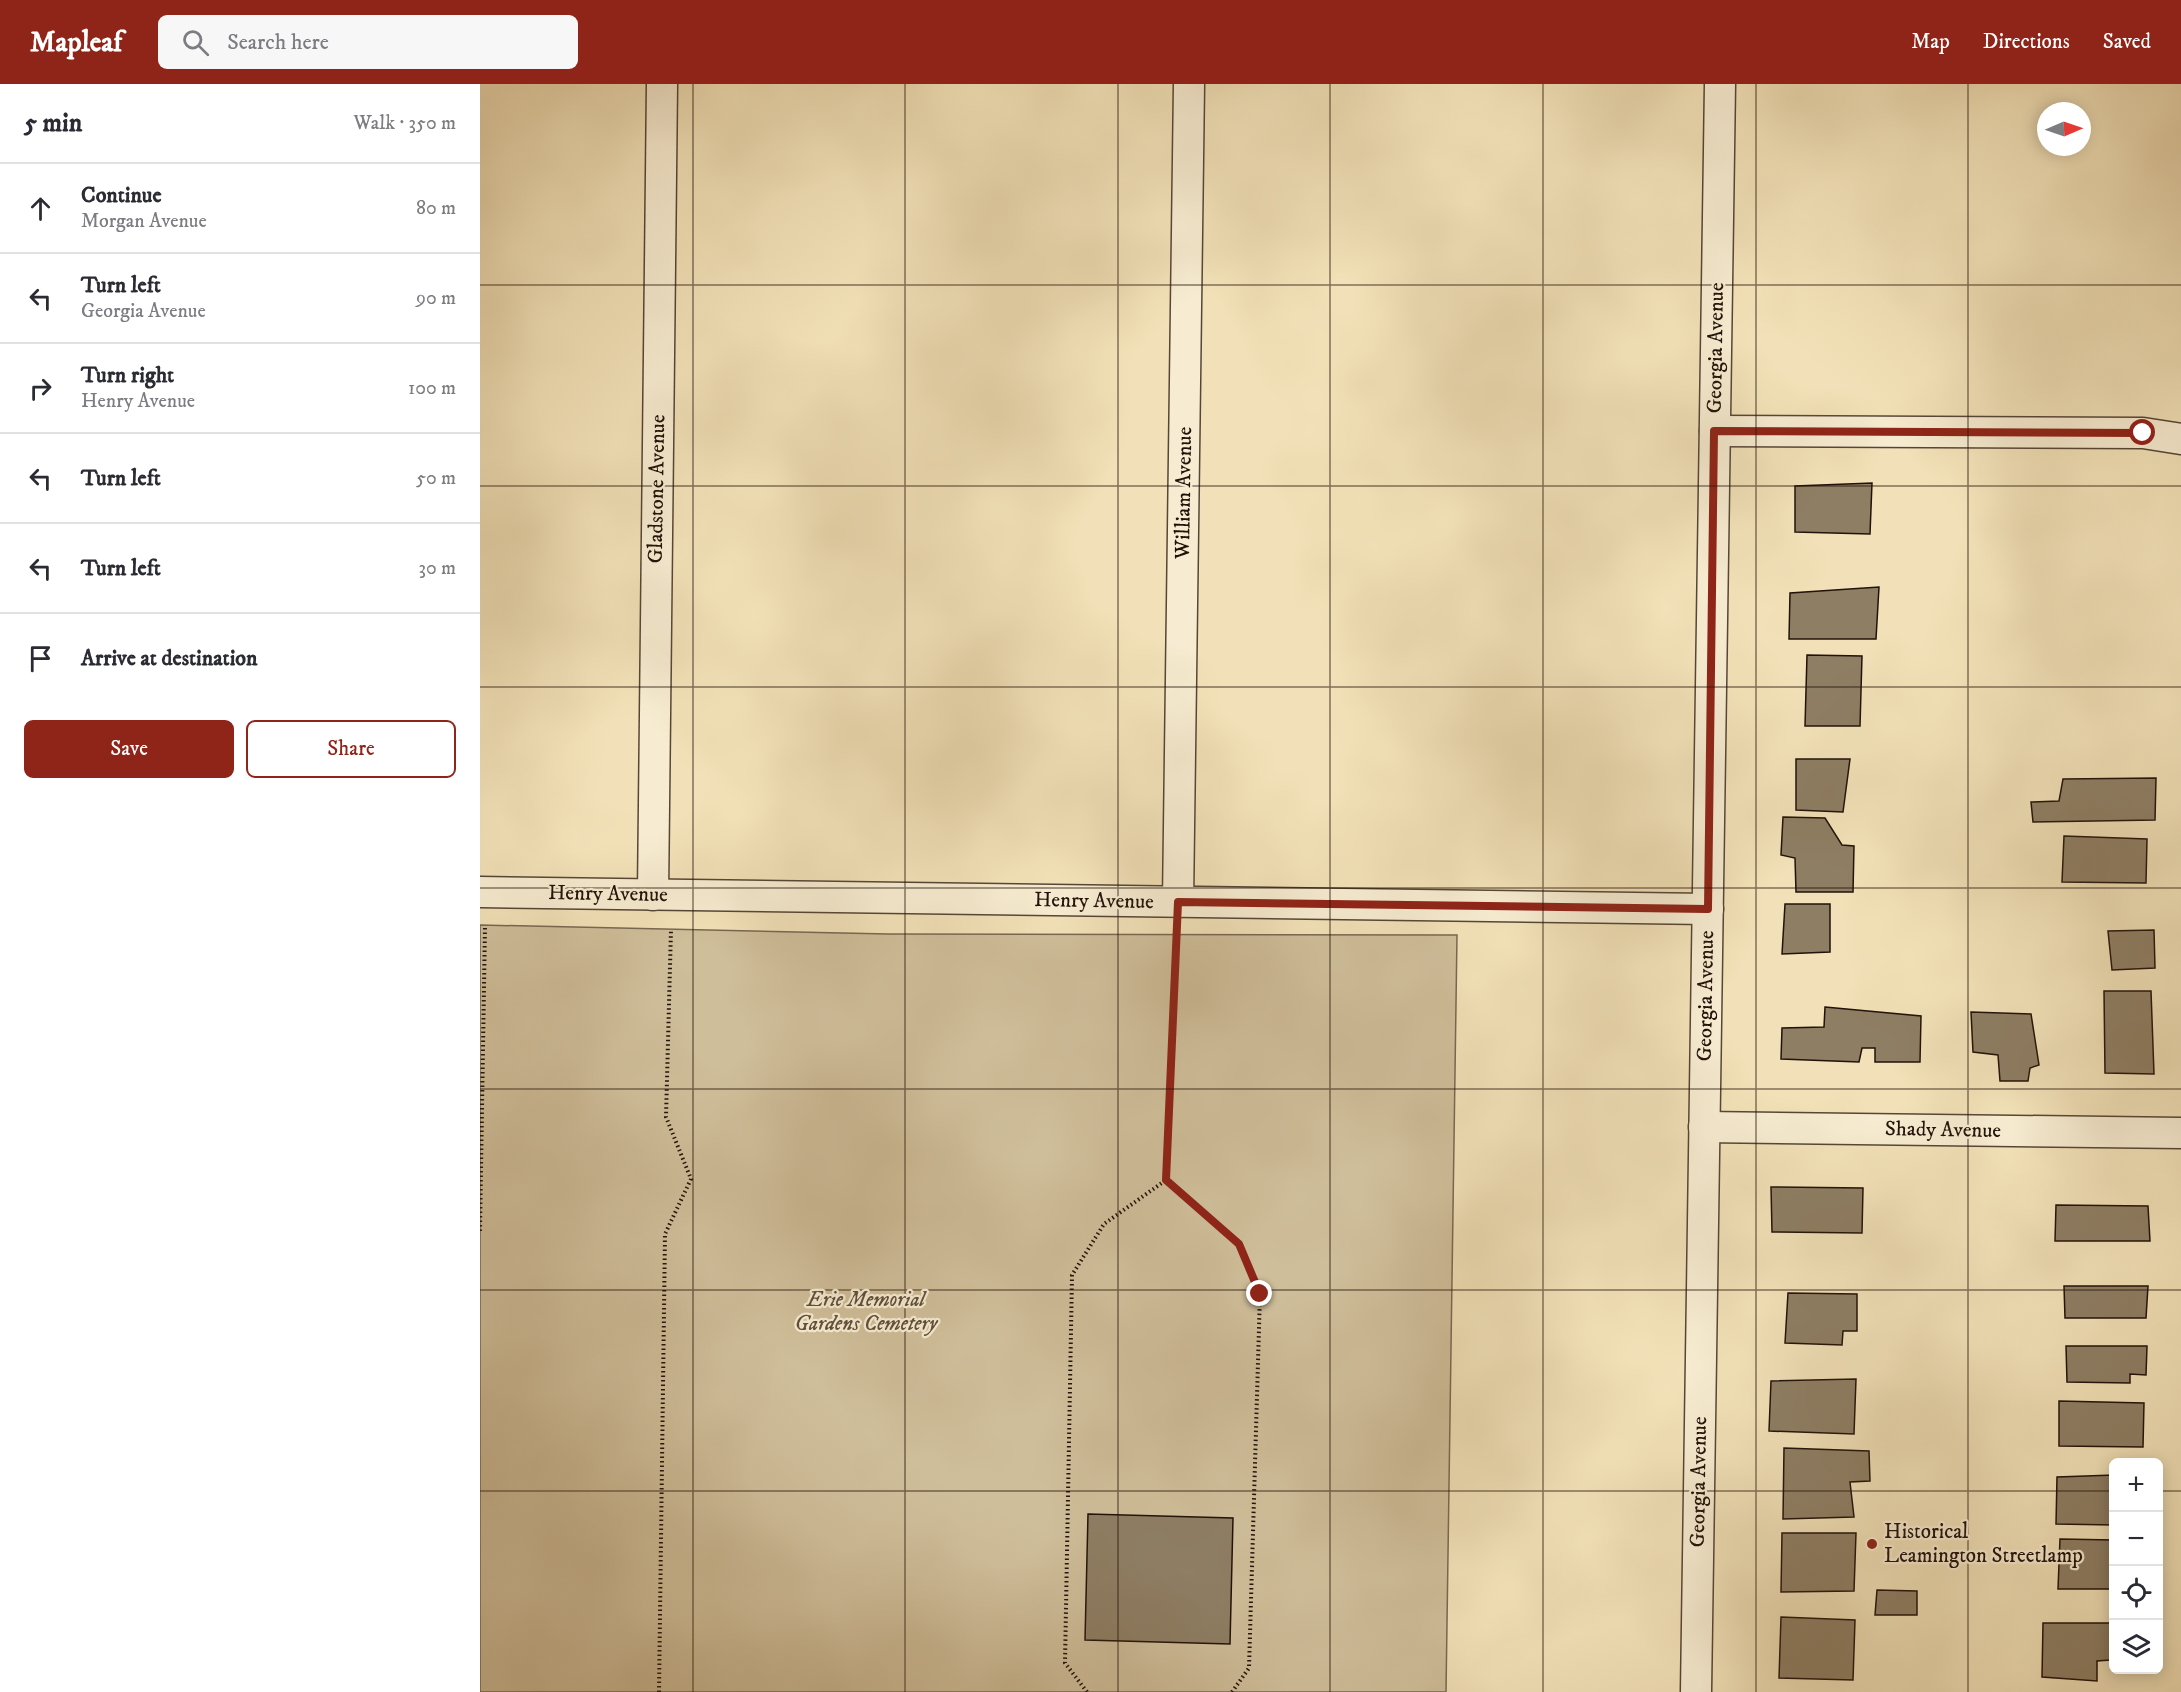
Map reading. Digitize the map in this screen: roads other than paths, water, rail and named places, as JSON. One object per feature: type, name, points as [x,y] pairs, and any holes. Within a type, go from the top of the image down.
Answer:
[{"type":"street","name":"Gladstone Avenue","points":[[662,84],[663,895]]},
{"type":"street","name":"William Avenue","points":[[1178,902],[1189,84]]},
{"type":"street","name":"Georgia Avenue","points":[[1696,1692],[1720,84]]},
{"type":"street","points":[[1714,431],[2143,433],[2181,439]]},
{"type":"street","name":"Henry Avenue","points":[[483,892],[1708,909]]},
{"type":"street","name":"Shady Avenue","points":[[1704,1127],[2181,1133]]},
{"type":"place","name":"Historical Leamington Streetlamp","points":[[1872,1544]]},
{"type":"park label","name":"Erie Memorial Gardens Cemetery","points":[[866,1312]]}]
